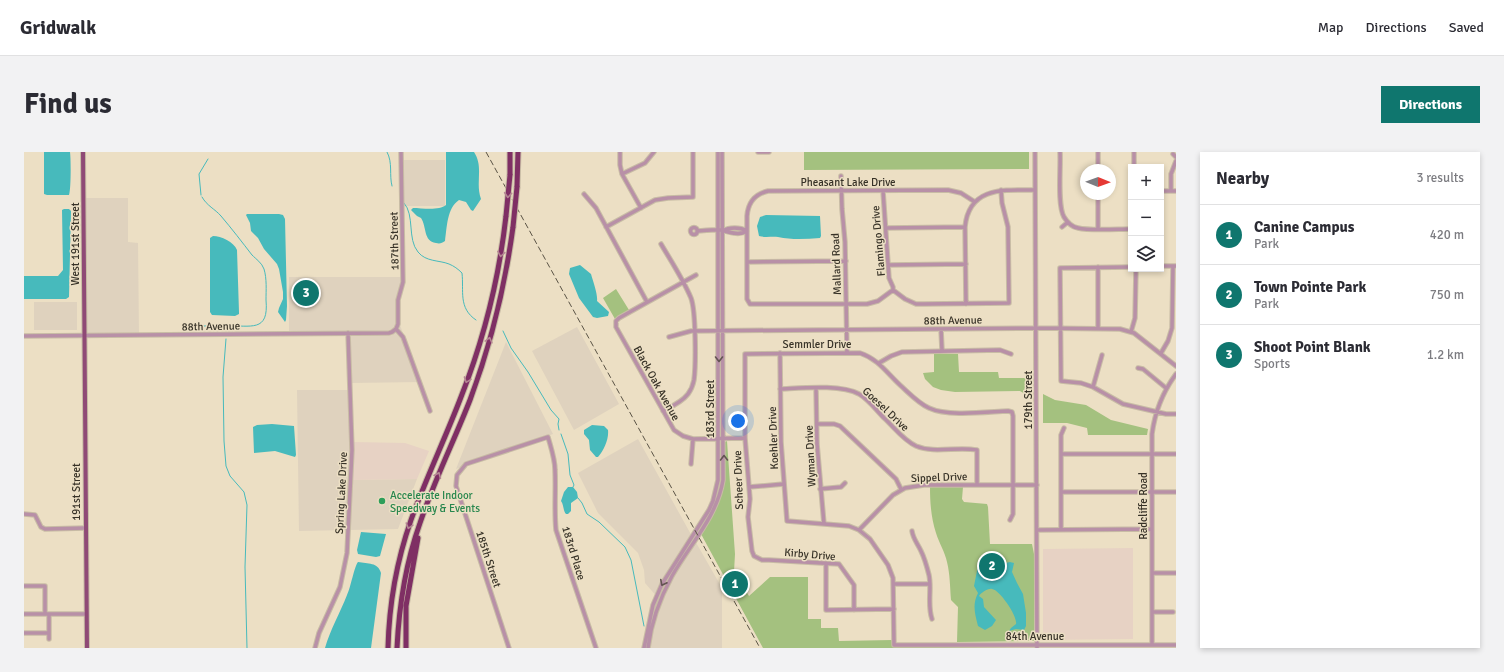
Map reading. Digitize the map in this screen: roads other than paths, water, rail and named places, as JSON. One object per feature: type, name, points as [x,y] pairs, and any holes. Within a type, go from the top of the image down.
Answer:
[{"type":"highway","points":[[388,648],[392,601],[401,554],[410,522],[461,397],[477,354],[490,308],[498,271],[506,216],[510,175],[510,152]]},
{"type":"highway","points":[[397,648],[402,602],[410,556],[425,508],[470,400],[485,356],[503,286],[513,227],[517,187],[518,152]]},
{"type":"highway","points":[[406,648],[406,606],[414,556],[425,508]]},
{"type":"main road","name":"West 191st Street","points":[[83,152],[84,335]]},
{"type":"main road","name":"191st Street","points":[[84,335],[86,648]]},
{"type":"street","name":"187th Street","points":[[396,329],[398,324],[398,300],[403,282],[402,152]]},
{"type":"street","points":[[620,152],[622,174],[641,208]]},
{"type":"street","points":[[622,174],[645,163],[654,152]]},
{"type":"street","points":[[606,227],[660,199],[693,197],[693,152]]},
{"type":"street","name":"183rd Street","points":[[644,648],[653,605],[662,584],[702,522],[713,501],[718,480],[718,152]]},
{"type":"street","name":"183rd Street","points":[[648,648],[655,617],[667,586],[681,560],[708,522],[720,494],[724,473],[722,152]]},
{"type":"street","points":[[758,152],[769,152]]},
{"type":"street","name":"179th Street","points":[[1035,152],[1037,647]]},
{"type":"street","points":[[1060,152],[1061,207],[1064,217],[1068,222],[1080,229],[1128,229]]},
{"type":"street","points":[[1098,152],[1098,164]]},
{"type":"street","points":[[1134,152],[1134,164]]},
{"type":"street","points":[[1171,191],[1171,174],[1176,161]]},
{"type":"street","name":"Mallard Road","points":[[841,176],[846,261],[847,352]]},
{"type":"street","name":"Pheasant Lake Drive","points":[[846,304],[750,304],[747,299],[747,231],[748,206],[752,200],[762,193],[841,190],[952,191],[964,194],[975,202]]},
{"type":"street","points":[[966,304],[965,227],[967,216],[975,202],[986,194],[1001,190],[1035,190]]},
{"type":"street","name":"Flamingo Drive","points":[[883,191],[889,278],[893,290],[905,299],[916,304],[966,304],[1009,303],[1008,227],[1002,203],[1001,190]]},
{"type":"street","points":[[1164,191],[1176,191]]},
{"type":"street","points":[[584,194],[595,206],[647,302],[684,283],[696,275]]},
{"type":"street","points":[[1098,200],[1098,229]]},
{"type":"street","points":[[1062,227],[1068,222]]},
{"type":"street","points":[[886,228],[965,227]]},
{"type":"street","points":[[697,231],[718,230],[726,233],[744,233],[747,231]]},
{"type":"street","points":[[661,244],[684,283],[694,307],[694,373],[692,387],[689,394],[683,400],[663,411]]},
{"type":"street","points":[[747,262],[846,261]]},
{"type":"street","points":[[888,265],[966,264]]},
{"type":"street","points":[[1161,354],[1172,333],[1174,310],[1174,266]]},
{"type":"street","points":[[1098,267],[1098,328]]},
{"type":"street","points":[[1128,267],[1060,268],[1061,381],[1073,381],[1093,387],[1123,404],[1166,414],[1176,414]]},
{"type":"street","points":[[1131,332],[1135,318],[1136,272]]},
{"type":"street","points":[[846,304],[867,304],[874,302],[883,298],[893,290]]},
{"type":"street","name":"Black Oak Avenue","points":[[647,302],[619,318],[616,321],[617,329],[674,430],[683,436],[693,439],[745,438]]},
{"type":"street","name":"88th Avenue","points":[[669,337],[684,332],[694,331],[1036,328],[1120,329],[1131,332],[1176,366]]},
{"type":"street","name":"88th Avenue","points":[[24,336],[388,333],[396,329]]},
{"type":"street","points":[[396,329],[404,337],[430,412]]},
{"type":"street","points":[[942,329],[942,350]]},
{"type":"street","name":"Spring Lake Drive","points":[[315,648],[320,632],[340,587],[347,553],[352,450],[348,333]]},
{"type":"street","points":[[879,363],[902,352],[1000,350],[1011,354]]},
{"type":"street","name":"Semmler Drive","points":[[745,354],[847,352],[867,355],[879,363],[918,401],[933,409],[947,412],[1012,412],[1013,485]]},
{"type":"street","name":"Koehler Drive","points":[[780,353],[781,442],[788,521],[824,524]]},
{"type":"street","name":"Scheer Drive","points":[[745,354],[745,438],[749,487],[748,516],[752,551],[754,556]]},
{"type":"street","points":[[1093,387],[1102,355]]},
{"type":"street","points":[[1138,368],[1143,370],[1166,388]]},
{"type":"street","name":"Radcliffe Road","points":[[1152,644],[1152,434],[1156,411],[1166,388],[1176,374]]},
{"type":"street","name":"Wyman Drive","points":[[816,388],[820,489],[824,524]]},
{"type":"street","name":"Goesel Drive","points":[[780,389],[843,388],[856,393],[865,399],[906,439],[918,447],[932,449],[977,450],[977,485]]},
{"type":"street","points":[[817,424],[834,424],[840,426],[896,479],[901,489]]},
{"type":"street","points":[[1062,530],[1061,435],[1064,428]]},
{"type":"street","name":"183rd Place","points":[[457,475],[466,464],[548,437],[553,453],[555,470],[556,530],[596,648]]},
{"type":"street","points":[[691,464],[693,439]]},
{"type":"street","points":[[1061,454],[1176,454]]},
{"type":"street","name":"185th Street","points":[[457,475],[456,486],[509,648]]},
{"type":"street","points":[[820,489],[840,487],[845,483]]},
{"type":"street","points":[[749,487],[784,484]]},
{"type":"street","points":[[1010,520],[1013,514],[1013,485]]},
{"type":"street","name":"Sippel Drive","points":[[859,530],[890,497],[901,489],[912,486],[1037,485]]},
{"type":"street","points":[[1062,492],[1176,492]]},
{"type":"street","points":[[24,514],[35,515],[41,527],[45,530],[86,528]]},
{"type":"street","points":[[824,524],[846,525],[859,530],[870,539],[888,565],[892,574],[894,584],[894,609],[826,610],[826,563]]},
{"type":"street","points":[[1037,530],[1152,529]]},
{"type":"street","points":[[912,531],[913,537],[925,560],[930,584],[930,611],[932,619]]},
{"type":"street","name":"Kirby Drive","points":[[754,556],[762,560],[839,564],[854,585],[854,610]]},
{"type":"street","points":[[1152,573],[1176,572]]},
{"type":"street","points":[[894,584],[930,584]]},
{"type":"street","points":[[24,586],[45,586],[49,639]]},
{"type":"street","name":"84th Avenue","points":[[894,609],[894,645],[1037,647],[1176,644]]},
{"type":"street","points":[[1152,612],[1173,612]]},
{"type":"street","points":[[24,614],[86,614]]},
{"type":"street","points":[[24,633],[49,633]]},
{"type":"water","points":[[44,152],[70,152],[71,174],[69,195],[44,194]]},
{"type":"water","points":[[446,152],[474,152],[479,169],[479,193],[481,199],[473,211],[466,202],[459,200],[455,203],[448,218],[445,241],[437,243],[429,240],[421,218],[411,210],[413,208],[439,208],[446,205]]},
{"type":"water","points":[[69,209],[71,211],[69,297],[66,299],[24,299],[24,276],[58,276],[63,270],[62,210]]},
{"type":"water","points":[[279,214],[283,215],[285,219],[287,306],[285,322],[278,312],[283,299],[279,269],[277,264],[264,249],[258,238],[251,231],[250,223],[246,215]]},
{"type":"water","points":[[766,215],[820,216],[821,236],[820,238],[788,239],[759,236],[757,226],[760,217]]},
{"type":"water","points":[[213,236],[227,240],[233,244],[237,250],[239,314],[235,316],[212,315],[210,312],[210,238]]},
{"type":"water","points":[[580,265],[591,274],[597,301],[609,312],[608,316],[597,318],[593,317],[579,298],[569,274],[570,268]]},
{"type":"water","points":[[272,424],[294,426],[295,457],[275,451],[254,453],[253,427],[257,425]]},
{"type":"water","points":[[592,425],[604,426],[608,430],[606,444],[598,457],[596,457],[590,450],[589,440],[584,434],[584,430]]},
{"type":"water","points":[[568,487],[573,487],[577,492],[578,498],[571,503],[571,511],[566,514],[561,501],[564,492]]},
{"type":"water","points":[[361,532],[386,534],[380,556],[376,557],[358,554],[357,550]]},
{"type":"water","points":[[358,562],[375,565],[380,569],[381,573],[371,648],[325,648],[348,591]]},
{"type":"water","points":[[1010,562],[1014,563],[1012,572],[1023,594],[1026,613],[1026,626],[1024,630],[1016,629],[1009,631],[1016,624],[1014,616],[1004,599],[995,591],[990,589],[979,596],[983,599],[984,607],[996,620],[992,626],[985,630],[978,626],[975,610],[975,602],[978,593],[974,586],[978,566],[981,564],[993,566]]},
{"type":"waterway","points":[[387,152],[390,160],[392,186]]},
{"type":"waterway","points":[[201,195],[199,174],[208,159]]},
{"type":"waterway","points":[[202,197],[206,203],[221,216],[260,263],[265,273],[265,318],[256,325],[226,326],[226,329]]},
{"type":"waterway","points":[[404,203],[409,214],[413,241],[418,252],[425,258],[449,264],[462,273],[464,305],[466,310],[476,320]]},
{"type":"waterway","points":[[202,326],[225,326]]},
{"type":"waterway","points":[[503,331],[511,348],[528,372],[551,410],[559,419],[559,430]]},
{"type":"waterway","points":[[226,339],[223,377],[226,466],[230,476],[244,492],[247,505],[245,567],[247,648]]},
{"type":"waterway","points":[[561,434],[568,454],[570,475],[574,485],[573,487]]},
{"type":"waterway","points":[[578,498],[587,514],[599,522],[625,547],[631,560],[644,626]]},
{"type":"railway","points":[[486,152],[760,648]]},
{"type":"place","name":"Shoot Point Blank","points":[[306,293]]},
{"type":"place","name":"Accelerate Indoor Speedway & Events","points":[[382,501]]},
{"type":"place","name":"Town Pointe Park","points":[[992,566]]},
{"type":"place","name":"Canine Campus","points":[[735,584]]}]
